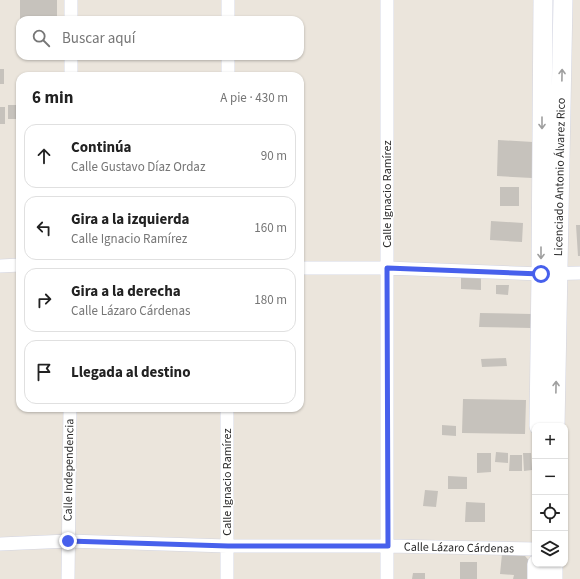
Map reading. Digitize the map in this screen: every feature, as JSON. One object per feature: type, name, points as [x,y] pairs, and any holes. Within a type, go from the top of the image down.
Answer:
[{"type":"main road","name":"Licenciado Antonio Álvarez Rico","points":[[543,0],[555,423]]},
{"type":"main road","name":"Licenciado Antonio Álvarez Rico","points":[[539,423],[550,274],[563,0]]},
{"type":"main road","points":[[537,567],[537,579]]},
{"type":"main road","points":[[553,567],[553,579]]},
{"type":"street","points":[[72,0],[72,16]]},
{"type":"street","points":[[228,0],[228,16]]},
{"type":"street","name":"Calle Ignacio Ramírez","points":[[387,0],[387,579]]},
{"type":"street","points":[[71,60],[71,72]]},
{"type":"street","points":[[228,60],[228,72]]},
{"type":"street","points":[[0,266],[16,265]]},
{"type":"street","points":[[304,268],[387,268],[550,274],[580,273]]},
{"type":"street","name":"Calle Independencia","points":[[68,579],[70,412]]},
{"type":"street","name":"Calle Ignacio Ramírez","points":[[227,412],[227,579]]},
{"type":"street","name":"Calle Lázaro Cárdenas","points":[[0,544],[68,541],[228,546],[388,546],[532,549]]},
{"type":"building","points":[[20,0],[57,0],[57,16],[20,16]]},
{"type":"building","points":[[0,69],[4,69],[4,84],[0,84]]},
{"type":"building","points":[[8,105],[16,105],[16,119],[8,119]]},
{"type":"building","points":[[0,107],[5,107],[5,124],[0,124]]},
{"type":"building","points":[[498,140],[533,142],[532,178],[497,176]]},
{"type":"building","points":[[500,187],[519,187],[519,206],[500,206]]},
{"type":"building","points":[[491,221],[523,223],[522,242],[490,240]]},
{"type":"building","points":[[576,225],[580,225],[580,256],[578,256]]},
{"type":"building","points":[[461,277],[481,278],[481,290],[461,289]]},
{"type":"building","points":[[496,285],[509,285],[508,295],[496,294]]},
{"type":"building","points":[[480,313],[531,314],[531,328],[479,327]]},
{"type":"building","points":[[506,358],[507,366],[482,367],[481,359]]},
{"type":"building","points":[[463,399],[526,400],[525,434],[462,433]]},
{"type":"building","points":[[442,425],[456,426],[456,436],[442,435]]},
{"type":"building","points":[[496,452],[508,453],[508,463],[495,462]]},
{"type":"building","points":[[477,453],[491,453],[491,472],[477,473]]},
{"type":"building","points":[[523,453],[531,453],[532,470],[524,471]]},
{"type":"building","points":[[510,455],[522,455],[522,471],[509,471]]},
{"type":"building","points":[[448,476],[467,477],[467,489],[448,489]]},
{"type":"building","points":[[425,490],[438,491],[436,507],[423,506]]},
{"type":"building","points":[[466,502],[485,503],[485,522],[465,522]]},
{"type":"building","points":[[502,554],[525,556],[531,563],[530,579],[513,579],[514,575],[500,574]]},
{"type":"building","points":[[460,562],[477,562],[477,579],[460,579]]},
{"type":"building","points":[[413,573],[425,573],[425,579],[412,579]]},
{"type":"route","points":[[68,541],[228,546],[388,546],[387,268],[541,274]]}]
